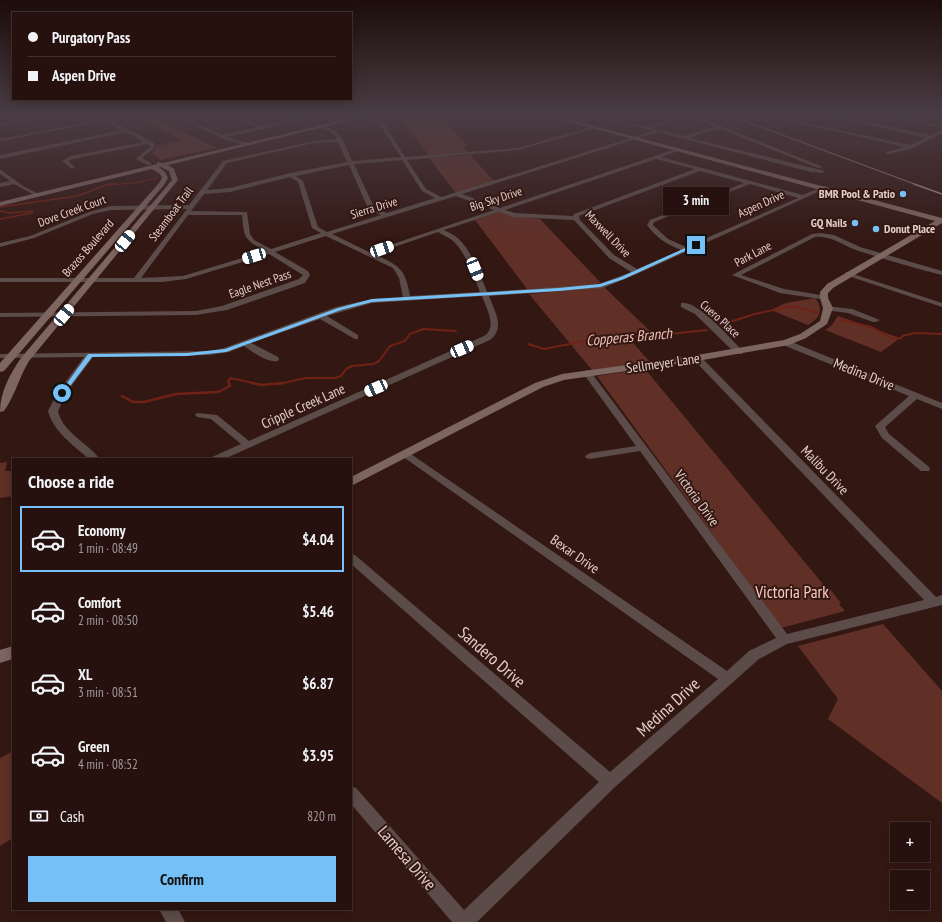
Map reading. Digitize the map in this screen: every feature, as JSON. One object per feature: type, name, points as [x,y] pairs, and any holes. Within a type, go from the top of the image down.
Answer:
[{"type":"main road","points":[[0,204],[76,181],[153,161],[194,157]]},
{"type":"main road","points":[[703,157],[942,217]]},
{"type":"main road","points":[[708,157],[942,220]]},
{"type":"main road","name":"Brazos Boulevard","points":[[0,369],[162,184],[165,178],[163,173],[153,161]]},
{"type":"main road","name":"Brazos Boulevard","points":[[0,409],[5,402],[14,376],[28,356],[64,315],[175,180],[172,170],[153,161]]},
{"type":"main road","points":[[0,200],[36,194]]},
{"type":"main road","points":[[856,198],[892,204]]},
{"type":"main road","points":[[828,308],[824,298],[824,292],[830,286],[847,274],[942,220]]},
{"type":"main road","points":[[103,251],[117,251]]},
{"type":"main road","name":"Sellmeyer Lane","points":[[352,481],[539,385],[562,377],[739,352],[786,343],[819,327],[825,320],[828,308]]},
{"type":"main road","points":[[0,657],[12,652]]},
{"type":"street","points":[[72,167],[65,161],[76,157]]},
{"type":"street","name":"Steamboat Trail","points":[[136,280],[225,162],[247,157]]},
{"type":"street","points":[[348,157],[370,206],[376,211],[387,215]]},
{"type":"street","points":[[202,192],[227,191],[328,166],[436,157]]},
{"type":"street","name":"Sierra Drive","points":[[0,280],[162,280],[184,278],[576,157]]},
{"type":"street","points":[[656,157],[802,198]]},
{"type":"street","name":"Big Sky Drive","points":[[368,254],[656,157]]},
{"type":"street","points":[[761,157],[811,170],[822,171],[823,168],[794,157]]},
{"type":"street","points":[[404,159],[424,190],[441,199]]},
{"type":"street","name":"Maxwell Drive","points":[[637,272],[624,267],[616,261],[576,218],[576,215],[700,169]]},
{"type":"street","points":[[0,171],[36,194]]},
{"type":"street","points":[[290,175],[300,181],[313,225],[326,234],[395,268],[400,272],[403,278],[407,298]]},
{"type":"street","points":[[0,185],[15,182]]},
{"type":"street","points":[[685,249],[671,244],[662,238],[650,225],[652,221],[749,183]]},
{"type":"street","name":"Aspen Drive","points":[[0,356],[210,353],[226,350],[356,304],[372,301],[600,286],[637,272],[685,249],[824,188]]},
{"type":"street","points":[[457,194],[499,210],[523,216],[576,218]]},
{"type":"street","name":"Dove Creek Court","points":[[0,245],[32,237],[106,208],[153,207],[188,210]]},
{"type":"street","name":"Eagle Nest Pass","points":[[64,315],[186,314],[209,312],[302,281],[307,275],[306,272],[269,252],[249,238],[245,213],[188,210]]},
{"type":"street","points":[[438,230],[454,238],[460,245],[475,269],[485,294]]},
{"type":"street","name":"Park Lane","points":[[824,298],[783,291],[735,275],[814,235],[820,234],[882,255]]},
{"type":"street","points":[[882,255],[942,273]]},
{"type":"street","points":[[847,274],[942,305]]},
{"type":"street","name":"Cripple Creek Lane","points":[[218,458],[487,338],[492,334],[496,327],[485,294]]},
{"type":"street","name":"Cuero Place","points":[[684,305],[698,312],[739,352]]},
{"type":"street","points":[[828,308],[849,311],[876,320]]},
{"type":"street","points":[[0,315],[64,315]]},
{"type":"street","points":[[321,316],[355,337]]},
{"type":"street","points":[[245,343],[263,354],[275,358]]},
{"type":"street","name":"Medina Drive","points":[[786,343],[942,406]]},
{"type":"street","points":[[90,355],[62,393],[52,411],[54,418],[61,426],[94,458]]},
{"type":"street","name":"Malibu Drive","points":[[697,358],[937,601]]},
{"type":"street","name":"Victoria Drive","points":[[587,373],[784,640]]},
{"type":"street","points":[[916,395],[880,426],[885,436],[925,469]]},
{"type":"street","points":[[200,415],[214,417],[248,445]]},
{"type":"street","points":[[590,456],[642,448]]},
{"type":"street","name":"Bexar Drive","points":[[405,454],[727,678]]},
{"type":"street","name":"Sandero Drive","points":[[352,559],[610,782]]},
{"type":"street","name":"Medina Drive","points":[[464,922],[610,782],[754,655],[784,640],[937,601]]},
{"type":"street","name":"Lamesa Drive","points":[[352,794],[464,922]]},
{"type":"street","points":[[169,910],[176,922]]},
{"type":"green space","points":[[157,157],[174,157],[160,160]]},
{"type":"green space","points":[[472,157],[494,181],[456,193],[429,158]]},
{"type":"green space","points":[[499,212],[513,216],[540,219],[601,283],[588,286],[527,289],[475,220]]},
{"type":"green space","points":[[604,287],[650,331],[626,335],[650,362],[592,370],[529,294]]},
{"type":"green space","points":[[815,298],[818,302],[820,310],[818,316],[808,325],[771,310],[786,303]]},
{"type":"green space","points":[[838,316],[900,338],[881,352],[825,330],[832,325]]},
{"type":"green space","name":"Victoria Park","points":[[645,369],[827,589],[829,588],[841,603],[839,604],[845,611],[781,628],[597,376]]},
{"type":"green space","points":[[7,462],[5,471],[12,471],[12,496],[0,498],[0,463]]},
{"type":"green space","name":"Victoria Park","points":[[883,624],[942,691],[942,803],[828,719],[838,699],[798,646]]},
{"type":"green space","points":[[12,752],[12,839],[0,846],[0,758]]},
{"type":"waterway","points":[[107,185],[135,183],[157,178]]},
{"type":"waterway","points":[[0,207],[77,196],[109,184],[117,184]]},
{"type":"waterway","points":[[0,211],[10,213],[33,211],[32,213],[0,219]]},
{"type":"waterway","name":"Copperas Branch","points":[[720,325],[755,314],[792,306],[818,313]]},
{"type":"waterway","name":"Copperas Branch","points":[[842,320],[871,327],[893,339],[915,333],[942,334]]},
{"type":"waterway","name":"Copperas Branch","points":[[279,384],[306,378],[334,378],[341,376],[346,369],[352,366],[373,364],[379,361],[390,346],[405,341],[410,334],[423,329],[456,331]]},
{"type":"waterway","name":"Copperas Branch","points":[[528,344],[544,349],[611,336],[652,336],[707,330]]},
{"type":"waterway","name":"Copperas Branch","points":[[229,384],[228,381],[231,378],[257,384]]},
{"type":"waterway","name":"Copperas Branch","points":[[122,396],[133,402],[144,402],[176,394],[218,392],[230,386],[229,383]]},
{"type":"waterway","name":"Copperas Branch","points":[[252,383],[257,384]]},
{"type":"waterway","name":"Copperas Branch","points":[[257,384],[283,383]]},
{"type":"railway","points":[[842,157],[917,185]]},
{"type":"railway","points":[[914,184],[942,194]]},
{"type":"place","name":"BMR Pool & Patio","points":[[903,194]]},
{"type":"place","name":"GQ Nails","points":[[855,223]]},
{"type":"place","name":"Donut Place","points":[[876,229]]},
{"type":"route","points":[[62,393],[90,355],[187,355],[226,350],[339,309],[372,301],[559,290],[600,286],[611,283],[696,245]]}]
